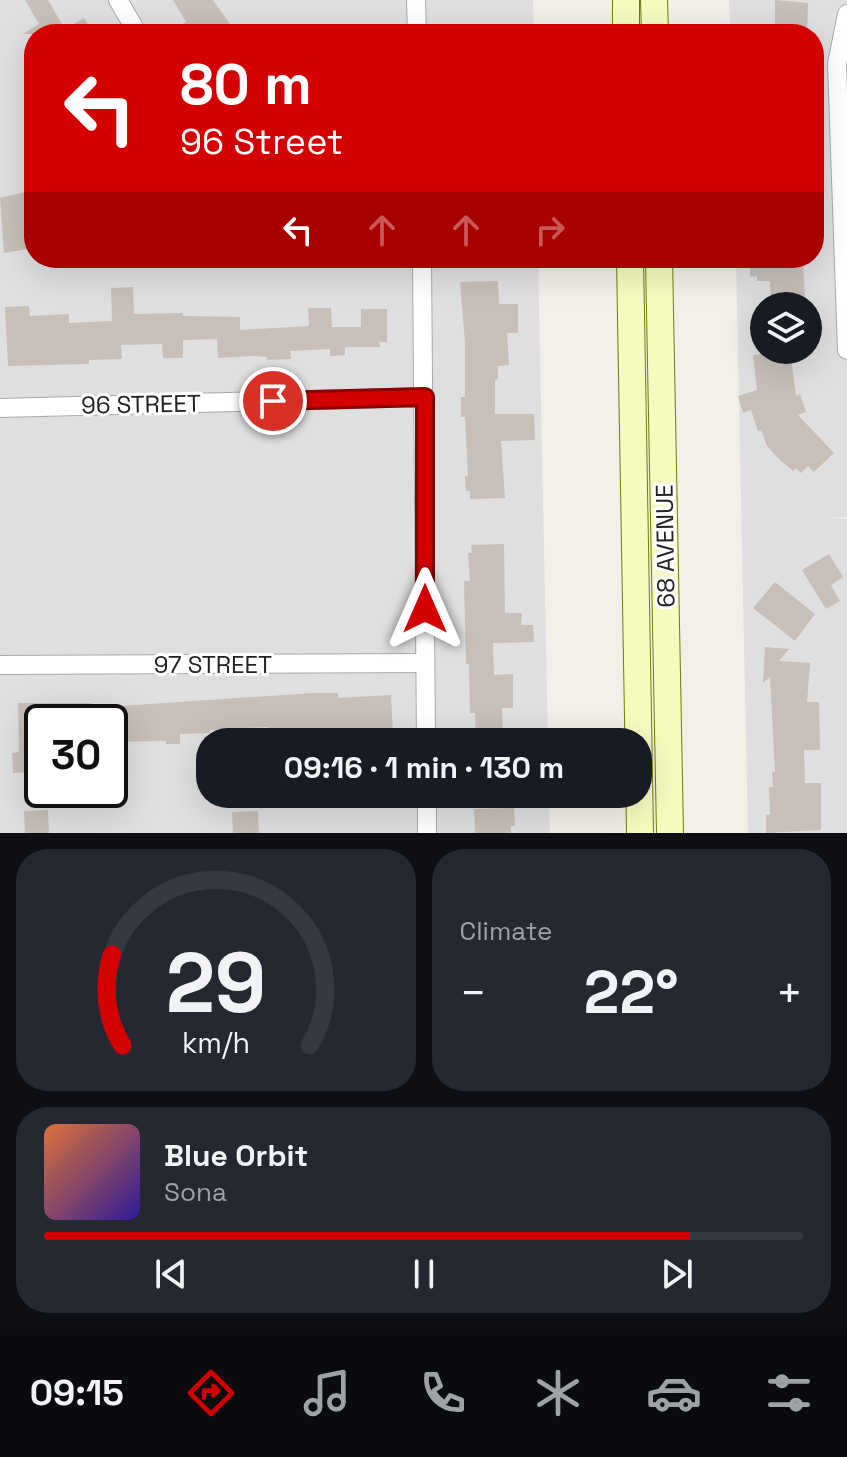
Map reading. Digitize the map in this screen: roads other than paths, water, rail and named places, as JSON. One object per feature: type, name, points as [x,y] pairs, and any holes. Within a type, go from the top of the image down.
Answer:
[{"type":"main road","points":[[626,0],[626,24]]},
{"type":"main road","points":[[654,0],[655,24]]},
{"type":"main road","name":"68 AVENUE","points":[[630,268],[640,833]]},
{"type":"main road","name":"68 AVENUE","points":[[659,268],[670,833]]},
{"type":"street","points":[[118,0],[132,24]]},
{"type":"street","points":[[416,0],[417,24]]},
{"type":"street","points":[[847,14],[837,64],[847,350]]},
{"type":"street","points":[[422,268],[426,728]]},
{"type":"street","name":"96 STREET","points":[[0,408],[425,397]]},
{"type":"street","name":"97 STREET","points":[[0,665],[425,663]]},
{"type":"street","points":[[427,808],[427,833]]}]
